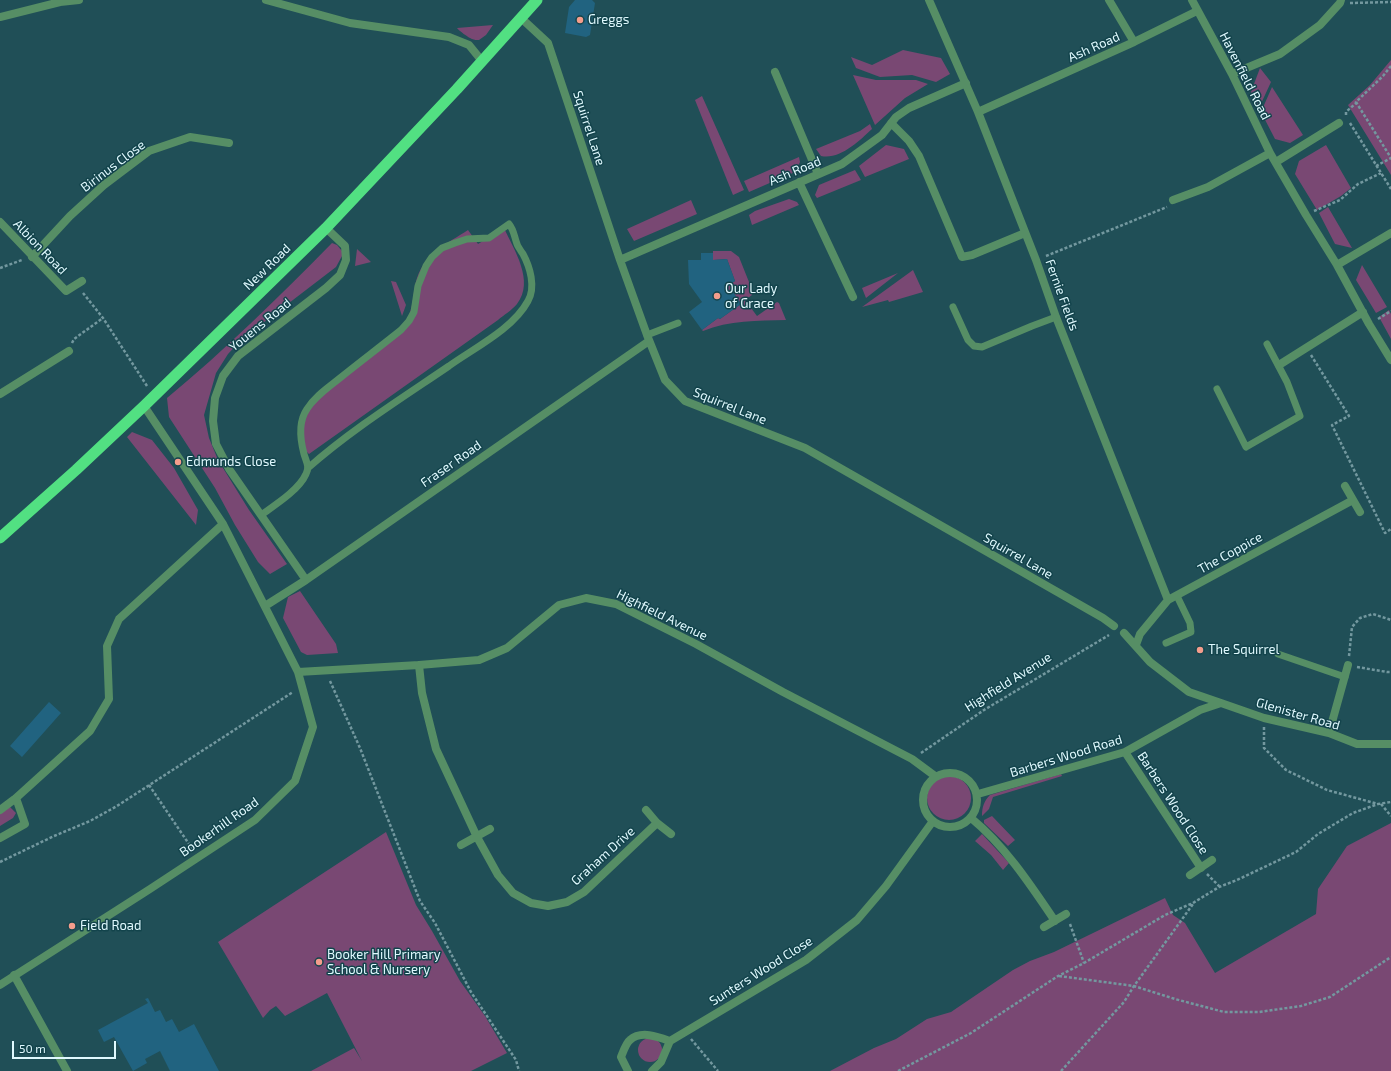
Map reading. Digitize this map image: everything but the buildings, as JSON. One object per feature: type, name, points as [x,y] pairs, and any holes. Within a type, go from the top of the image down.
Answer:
[{"type":"highway","name":"New Road","points":[[0,538],[76,470],[144,406],[326,228],[537,0]]},
{"type":"street","points":[[0,17],[60,2],[79,0]]},
{"type":"street","points":[[266,0],[350,23],[449,37],[469,45],[482,61]]},
{"type":"street","name":"Fernie Fields","points":[[929,0],[978,112],[1036,260],[1056,317],[1168,600]]},
{"type":"street","points":[[1109,0],[1134,42]]},
{"type":"street","name":"Havenfield Road","points":[[1192,0],[1232,74],[1270,153],[1337,265],[1369,324],[1391,360]]},
{"type":"street","points":[[1232,74],[1280,54],[1320,25],[1340,2]]},
{"type":"street","name":"Ash Road","points":[[978,112],[1134,42],[1197,11]]},
{"type":"street","name":"Squirrel Lane","points":[[521,18],[548,44],[620,260],[648,338],[665,380],[685,401],[805,448],[1103,618],[1113,630]]},
{"type":"street","points":[[775,72],[818,174]]},
{"type":"street","name":"Ash Road","points":[[620,260],[842,164],[882,135],[896,117],[909,108],[966,83]]},
{"type":"street","points":[[891,123],[909,140],[919,156],[962,257],[972,255],[1025,233]]},
{"type":"street","points":[[1276,162],[1339,123]]},
{"type":"street","name":"Birinus Close","points":[[32,257],[70,216],[104,185],[149,151],[190,137],[229,143]]},
{"type":"street","points":[[1173,200],[1208,187],[1270,153]]},
{"type":"street","points":[[799,182],[853,297]]},
{"type":"street","name":"Albion Road","points":[[0,222],[66,291],[82,281]]},
{"type":"street","name":"Youens Road","points":[[306,580],[228,469],[216,444],[213,421],[215,398],[223,376],[238,356],[326,288],[340,275],[346,260],[345,246],[326,228]]},
{"type":"street","points":[[1337,265],[1391,233]]},
{"type":"street","points":[[1279,365],[1363,312]]},
{"type":"street","name":"Fraser Road","points":[[265,606],[306,580],[648,338]]},
{"type":"street","points":[[0,394],[69,351]]},
{"type":"street","name":"Bookerhill Road","points":[[0,985],[255,820],[295,781],[313,727],[298,672],[223,524],[144,406]]},
{"type":"street","points":[[1345,486],[1360,512]]},
{"type":"street","name":"The Coppice","points":[[1136,645],[1140,634],[1168,600],[1353,500]]},
{"type":"street","points":[[0,810],[16,798],[90,731],[109,699],[107,646],[119,619],[223,524]]},
{"type":"street","name":"Highfield Avenue","points":[[298,672],[479,660],[507,648],[559,605],[586,598],[616,604],[696,644],[783,692],[912,759],[935,776]]},
{"type":"street","points":[[1124,633],[1150,662],[1189,692],[1221,703]]},
{"type":"street","name":"Graham Drive","points":[[419,665],[422,693],[436,749],[477,837],[498,875],[513,892],[531,903],[548,906],[567,902],[584,892],[657,823]]},
{"type":"street","points":[[1329,733],[1348,665]]},
{"type":"street","name":"Barbers Wood Road","points":[[978,794],[1125,752],[1200,710],[1221,703]]},
{"type":"street","name":"Glenister Road","points":[[1221,703],[1264,718],[1329,733],[1356,744],[1391,744]]},
{"type":"street","name":"Barbers Wood Close","points":[[1125,752],[1201,868]]},
{"type":"street","points":[[948,772],[961,774],[972,782],[978,794],[977,807],[971,818],[962,824],[953,827],[942,826],[933,821],[926,813],[923,803],[923,793],[928,783],[935,776],[948,772]]},
{"type":"street","points":[[0,838],[25,824],[16,798]]},
{"type":"street","points":[[646,810],[657,823],[671,834]]},
{"type":"street","points":[[971,818],[987,832],[1026,878],[1055,921]]},
{"type":"street","name":"Sunters Wood Close","points":[[670,1041],[806,960],[857,920],[886,886],[933,821]]},
{"type":"street","points":[[461,845],[490,829]]},
{"type":"street","name":"Barbers Wood Close","points":[[1190,875],[1212,860]]},
{"type":"street","points":[[1044,927],[1066,914]]},
{"type":"street","points":[[14,975],[67,1071]]},
{"type":"street","points":[[628,1071],[621,1056],[630,1039],[642,1034],[656,1036],[670,1041],[660,1062],[652,1071]]},
{"type":"lane","points":[[261,515],[292,492],[306,475],[308,468],[300,433],[306,410],[325,390],[401,330],[410,321],[414,312],[415,300],[421,277],[432,257],[442,248],[455,243],[467,239],[489,238],[509,224],[513,228],[517,245],[528,268],[532,290],[529,300],[517,316],[493,336],[327,451],[308,468]]},
{"type":"lane","points":[[953,307],[968,340],[974,346],[982,347],[1056,317]]},
{"type":"lane","points":[[648,338],[678,323]]},
{"type":"lane","points":[[1217,389],[1246,447],[1300,416],[1287,382],[1267,344]]},
{"type":"lane","points":[[1166,643],[1191,632],[1190,623],[1177,596]]},
{"type":"lane","points":[[1278,654],[1345,677]]},
{"type":"path","points":[[1340,2],[1391,2]]},
{"type":"path","points":[[1391,66],[1383,76],[1346,112],[1346,118],[1391,189]]},
{"type":"path","points":[[1356,102],[1391,158],[1376,166]]},
{"type":"path","points":[[1306,215],[1340,200],[1358,184],[1381,173]]},
{"type":"path","points":[[1036,260],[1172,205],[1173,200]]},
{"type":"path","points":[[0,268],[32,257]]},
{"type":"path","points":[[66,291],[85,293],[154,396]]},
{"type":"path","points":[[1369,324],[1391,311]]},
{"type":"path","points":[[69,351],[74,339],[103,318]]},
{"type":"path","points":[[1307,348],[1349,416],[1332,425],[1385,533],[1391,530]]},
{"type":"path","points":[[1391,620],[1373,614],[1360,618],[1352,627],[1348,665],[1391,672]]},
{"type":"path","name":"Highfield Avenue","points":[[912,759],[984,710],[1113,630]]},
{"type":"path","points":[[325,670],[360,748],[420,902],[435,923],[471,992],[516,1060],[519,1071]]},
{"type":"path","points":[[0,862],[54,836],[90,821],[149,785],[301,686]]},
{"type":"path","points":[[1264,718],[1264,748],[1286,770],[1327,790],[1379,804],[1391,816]]},
{"type":"path","points":[[149,785],[198,857]]},
{"type":"path","points":[[898,1071],[971,1033],[1058,976],[1084,963],[1165,915],[1193,903],[1219,887],[1296,852],[1318,834],[1354,814],[1379,804],[1391,802]]},
{"type":"path","points":[[1201,868],[1219,887]]},
{"type":"path","points":[[1061,1071],[1124,1002],[1193,903]]},
{"type":"path","points":[[1066,914],[1084,963]]},
{"type":"path","points":[[1058,976],[1134,986],[1224,1012],[1259,1012],[1301,1006],[1330,998],[1391,957]]},
{"type":"path","points":[[685,1032],[718,1071]]},
{"type":"shaded area","points":[[493,25],[486,35],[479,40],[474,40],[457,28]]},
{"type":"shaded area","points":[[903,50],[941,58],[950,74],[936,82],[912,75],[880,77],[856,68],[851,57],[872,65]]},
{"type":"shaded area","points":[[1391,60],[1391,175],[1348,105],[1370,85]]},
{"type":"shaded area","points":[[1260,68],[1271,82],[1259,108],[1251,92]]},
{"type":"shaded area","points":[[853,75],[876,80],[916,80],[928,84],[905,98],[875,125]]},
{"type":"shaded area","points":[[1272,87],[1303,135],[1290,143],[1275,139],[1261,112]]},
{"type":"shaded area","points":[[702,96],[744,190],[733,195],[695,100]]},
{"type":"shaded area","points":[[870,124],[872,129],[855,144],[842,152],[835,155],[821,156],[816,149],[860,131]]},
{"type":"shaded area","points":[[886,145],[904,149],[909,159],[865,177],[859,166]]},
{"type":"shaded area","points":[[1326,145],[1351,188],[1341,196],[1317,210],[1295,174],[1299,161]]},
{"type":"shaded area","points":[[799,157],[800,162],[795,172],[749,192],[744,181]]},
{"type":"shaded area","points":[[855,170],[861,180],[817,198],[815,195],[819,185]]},
{"type":"shaded area","points":[[789,199],[797,202],[799,205],[752,225],[749,215],[755,211]]},
{"type":"shaded area","points":[[691,200],[697,214],[634,241],[627,229]]},
{"type":"shaded area","points":[[1328,207],[1352,248],[1335,244],[1319,213]]},
{"type":"shaded area","points":[[504,228],[521,266],[523,276],[524,286],[522,295],[517,304],[498,320],[309,454],[304,449],[300,424],[305,409],[405,323],[412,306],[417,278],[431,256],[468,230],[478,244]]},
{"type":"shaded area","points":[[332,243],[337,245],[342,251],[342,256],[336,267],[242,339],[228,354],[216,373],[204,415],[209,438],[218,460],[249,510],[287,564],[270,574],[258,562],[235,525],[215,488],[169,417],[167,398],[251,323]]},
{"type":"shaded area","points":[[357,249],[371,262],[355,266]]},
{"type":"shaded area","points":[[713,251],[731,251],[739,257],[753,292],[752,295],[745,300],[757,316],[777,302],[779,303],[786,320],[733,323],[713,327],[703,331],[702,330],[718,318],[720,319],[741,304],[731,289],[728,291],[726,287],[735,281],[727,259],[713,260]]},
{"type":"shaded area","points":[[1362,265],[1387,307],[1376,313],[1356,280]]},
{"type":"shaded area","points":[[913,270],[923,292],[889,302],[888,300],[862,307]]},
{"type":"shaded area","points":[[898,273],[866,298],[862,288]]},
{"type":"shaded area","points":[[391,281],[396,282],[406,305],[402,316]]},
{"type":"shaded area","points":[[1389,310],[1391,314],[1391,339],[1379,317]]},
{"type":"shaded area","points":[[132,432],[152,440],[174,468],[198,510],[196,525],[127,437]]},
{"type":"shaded area","points":[[300,591],[336,644],[338,653],[307,655],[301,652],[283,618],[288,597]]},
{"type":"shaded area","points":[[1061,774],[1062,776],[993,797],[989,809],[982,816],[984,804],[990,795]]},
{"type":"shaded area","points":[[949,776],[961,780],[967,786],[971,798],[967,810],[961,816],[949,820],[937,816],[931,810],[927,798],[931,786],[937,780]]},
{"type":"shaded area","points":[[10,807],[16,813],[13,818],[0,826],[0,811]]},
{"type":"shaded area","points":[[992,816],[1015,840],[1008,846],[984,823],[984,820]]},
{"type":"shaded area","points":[[1391,823],[1391,1071],[830,1071],[874,1048],[896,1039],[927,1019],[951,1012],[1013,970],[1030,961],[1054,952],[1165,898],[1173,915],[1185,923],[1215,973],[1316,914],[1318,889],[1347,846]]},
{"type":"shaded area","name":"Booker Hill Primary School & Nursery","points":[[386,832],[416,905],[460,981],[485,1016],[507,1053],[471,1071],[311,1071],[354,1048],[362,1061],[327,993],[285,1016],[276,1006],[263,1018],[218,942]]},
{"type":"shaded area","points":[[982,834],[1009,863],[1003,870],[991,855],[975,841]]},
{"type":"shaded area","points":[[650,1038],[659,1041],[662,1050],[659,1059],[650,1062],[641,1059],[638,1050],[641,1041]]},
{"type":"place","name":"Greggs","points":[[580,20]]},
{"type":"place","name":"Our Lady of Grace","points":[[717,296]]},
{"type":"place","name":"Edmunds Close","points":[[178,462]]},
{"type":"place","name":"The Squirrel","points":[[1200,650]]},
{"type":"place","name":"Field Road","points":[[72,926]]},
{"type":"place","name":"Booker Hill Primary School & Nursery","points":[[319,962]]}]
